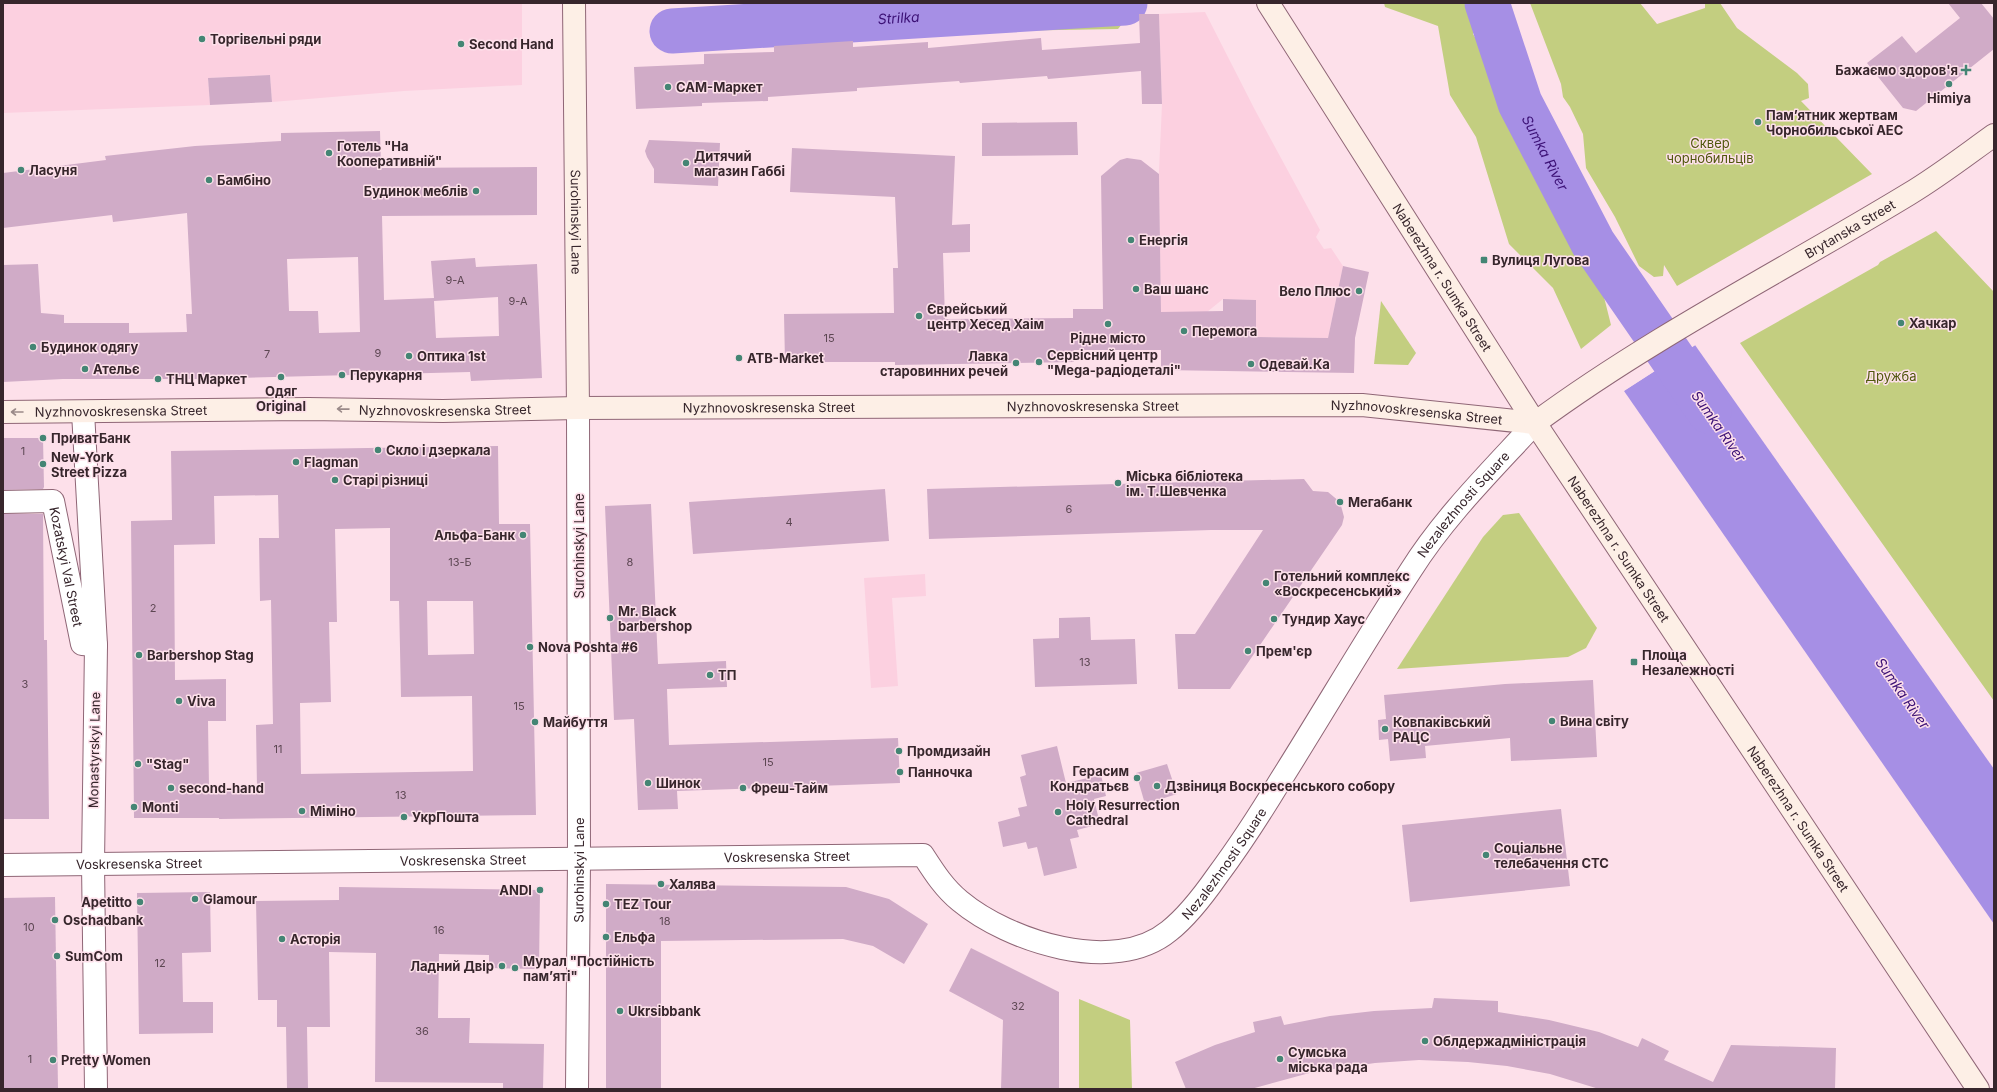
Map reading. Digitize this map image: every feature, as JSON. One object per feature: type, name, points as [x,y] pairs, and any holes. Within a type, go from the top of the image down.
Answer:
[{"type":"street","name":"Surohinskyi Lane","points":[[574,3],[578,408],[579,859],[577,1089]]},
{"type":"street","name":"Naberezhna r. Sumka Street","points":[[1268,3],[1535,423],[1978,1089]]},
{"type":"street","name":"Brytanska Street","points":[[1535,423],[1584,387],[1701,315],[1911,193],[1994,135]]},
{"type":"street","name":"Nyzhnovoskresenska Street","points":[[3,412],[308,409],[443,411],[578,408],[1362,405],[1535,423]]},
{"type":"street","name":"Monastyrskyi Lane","points":[[83,412],[96,645],[93,864],[96,1089]]},
{"type":"street","name":"Nezalezhnosti Square","points":[[923,855],[938,879],[959,900],[976,913],[1012,932],[1068,949],[1106,953],[1141,946],[1168,932],[1196,904],[1246,837],[1412,568],[1452,514],[1535,423]]},
{"type":"street","name":"Kozatskyi Val Street","points":[[3,502],[53,502],[82,644],[96,645]]},
{"type":"street","name":"Voskresenska Street","points":[[3,865],[923,855]]},
{"type":"shaded area","name":"Торгівельні ряди","points":[[3,3],[522,3],[522,85],[404,91],[272,102],[270,75],[208,78],[210,105],[3,113]]},
{"type":"shaded area","points":[[1205,12],[1255,110],[1320,230],[1316,237],[1324,249],[1331,248],[1343,266],[1328,338],[1256,337],[1256,300],[1223,299],[1207,312],[1161,312],[1159,171],[1162,104],[1159,14]]},
{"type":"shaded area","points":[[925,574],[926,596],[892,598],[898,686],[871,688],[864,578]]},
{"type":"green space","points":[[896,3],[1129,3],[1130,14],[1118,29],[886,33]]},
{"type":"green space","points":[[1384,3],[1489,3],[1473,34],[1514,102],[1520,140],[1570,210],[1596,243],[1600,281],[1611,325],[1581,349],[1553,288],[1509,244],[1476,137],[1450,95],[1438,26],[1385,7]]},
{"type":"green space","name":"Сквер чорнобильців","points":[[1530,3],[1640,3],[1657,24],[1705,8],[1705,3],[1720,3],[1737,28],[1797,73],[1808,84],[1809,98],[1801,101],[1872,174],[1677,286],[1664,265],[1663,276],[1654,277],[1639,266],[1615,217],[1586,168],[1583,134],[1570,107],[1563,97],[1561,84]]},
{"type":"green space","name":"Дружба","points":[[1936,231],[1994,292],[1994,701],[1740,343]]},
{"type":"green space","points":[[1381,301],[1416,353],[1408,365],[1374,364]]},
{"type":"green space","points":[[1519,513],[1597,628],[1586,648],[1568,657],[1397,669],[1483,537],[1503,515]]},
{"type":"green space","points":[[1079,999],[1130,1020],[1132,1089],[1079,1089]]},
{"type":"water","points":[[1695,345],[1994,769],[1994,924],[1624,391]]},
{"type":"pier","points":[[1694,344],[1697,344],[1622,392],[1622,390]]},
{"type":"building","points":[[1948,3],[1981,3],[1994,19],[1994,49],[1916,111],[1903,108],[1867,63],[1902,36],[1916,53],[1960,18]]},
{"type":"building","points":[[1139,14],[1159,14],[1162,104],[1142,104],[1141,71],[1048,79],[1047,76],[960,83],[959,81],[857,88],[857,91],[768,97],[768,101],[702,103],[702,106],[636,109],[634,67],[704,64],[704,54],[774,52],[774,46],[853,41],[853,47],[928,42],[928,48],[1041,38],[1042,50],[1140,43]]},
{"type":"building","points":[[270,75],[272,102],[210,105],[208,78]]},
{"type":"building","points":[[1077,122],[1078,155],[982,156],[982,123]]},
{"type":"building","points":[[380,131],[381,168],[537,167],[537,215],[382,216],[384,300],[434,298],[431,261],[475,258],[476,267],[537,264],[542,378],[471,381],[470,372],[199,379],[63,379],[3,382],[3,265],[38,264],[41,313],[64,315],[64,323],[129,323],[129,333],[187,332],[186,314],[192,314],[187,213],[113,222],[112,215],[3,228],[3,173],[106,160],[105,156],[195,146],[281,141],[281,133]],"holes":[[[358,257],[360,332],[319,333],[318,311],[289,311],[287,259]],[[498,297],[499,336],[436,338],[434,301]]]},
{"type":"building","name":"Дитячий магазин Габбі","points":[[649,140],[720,143],[718,186],[654,183],[654,169],[645,151]]},
{"type":"building","points":[[792,148],[955,156],[952,225],[970,224],[970,252],[943,253],[945,319],[1073,318],[1073,309],[1103,309],[1101,176],[1120,160],[1127,158],[1141,160],[1159,174],[1161,312],[1223,311],[1223,299],[1256,300],[1256,337],[1328,338],[1343,266],[1369,272],[1355,338],[1354,373],[1161,370],[1161,350],[1074,350],[1074,362],[895,365],[895,362],[785,362],[784,314],[894,313],[893,268],[898,268],[895,197],[790,192]]},
{"type":"building","points":[[3,438],[43,438],[43,489],[3,490]]},
{"type":"building","points":[[498,446],[499,524],[530,524],[536,815],[219,819],[134,818],[131,521],[172,520],[171,451]],"holes":[[[278,495],[279,538],[259,538],[260,601],[271,600],[273,724],[256,725],[257,788],[209,788],[208,721],[226,721],[226,679],[175,680],[174,545],[215,544],[214,496]],[[390,528],[390,601],[399,601],[401,697],[472,696],[473,771],[301,774],[300,703],[331,702],[329,622],[337,622],[335,529]],[[427,601],[473,601],[474,654],[428,655]]]},
{"type":"building","points":[[1304,479],[1313,491],[1328,492],[1340,502],[1344,517],[1342,525],[1230,689],[1178,689],[1175,634],[1195,634],[1263,530],[1211,530],[929,539],[927,489]]},
{"type":"building","points":[[885,489],[889,541],[693,554],[689,502]]},
{"type":"building","points":[[651,504],[658,664],[726,661],[727,687],[667,689],[669,745],[898,738],[900,783],[677,791],[678,809],[638,810],[634,719],[614,720],[605,506]]},
{"type":"building","points":[[3,514],[43,514],[44,640],[47,640],[49,819],[3,819]]},
{"type":"building","points":[[1090,617],[1091,640],[1135,639],[1137,684],[1035,687],[1033,639],[1059,638],[1059,618]]},
{"type":"building","points":[[1593,680],[1597,757],[1511,761],[1510,738],[1425,746],[1426,758],[1390,761],[1388,739],[1379,740],[1378,720],[1386,719],[1384,695],[1505,684]]},
{"type":"building","name":"Holy Resurrection Cathedral","points":[[1057,746],[1066,783],[1101,775],[1106,796],[1094,799],[1100,824],[1077,830],[1079,837],[1070,839],[1077,868],[1044,876],[1037,847],[1028,849],[1026,842],[1003,847],[998,822],[1020,816],[1018,808],[1027,806],[1020,777],[1026,775],[1021,755]]},
{"type":"building","name":"Дзвіниця Воскресенського собору","points":[[1167,764],[1177,794],[1145,804],[1136,773]]},
{"type":"building","name":"Соціальне телебачення СТС","points":[[1561,809],[1570,886],[1410,902],[1402,825]]},
{"type":"building","points":[[606,884],[846,887],[889,899],[928,924],[904,964],[873,946],[843,939],[661,941],[661,1089],[606,1089]]},
{"type":"building","points":[[339,887],[540,890],[539,969],[489,968],[489,955],[439,954],[438,1018],[470,1018],[469,1043],[544,1044],[543,1089],[503,1089],[503,1083],[375,1082],[376,953],[329,952],[330,1027],[307,1027],[308,1089],[287,1089],[286,1027],[277,1027],[277,1000],[258,1000],[256,901],[339,900]]},
{"type":"building","points":[[210,892],[211,952],[182,953],[183,1002],[213,1002],[213,1033],[139,1034],[137,893]]},
{"type":"building","points":[[55,897],[58,1089],[3,1089],[3,898]]},
{"type":"building","points":[[971,948],[1059,992],[1059,1089],[1001,1089],[1003,1020],[949,991]]},
{"type":"building","name":"Облдержадміністрація","points":[[1434,998],[1498,1001],[1498,1012],[1549,1020],[1599,1032],[1638,1047],[1642,1038],[1669,1051],[1664,1060],[1713,1082],[1731,1045],[1836,1048],[1835,1089],[1599,1089],[1550,1074],[1507,1066],[1468,1062],[1419,1060],[1375,1063],[1313,1072],[1251,1089],[1186,1089],[1175,1062],[1215,1045],[1255,1032],[1253,1022],[1281,1016],[1284,1025],[1330,1016],[1374,1011],[1432,1008]]},
{"type":"waterway","name":"Strilka","points":[[672,31],[1125,3]]},
{"type":"waterway","name":"Sumka River","points":[[1487,3],[1520,103],[1593,243],[1709,411]]},
{"type":"place","name":"Торгівельні ряди","points":[[202,39]]},
{"type":"place","name":"Second Hand","points":[[461,44]]},
{"type":"place","name":"Бажаємо здоров'я","points":[[1966,70]]},
{"type":"place","name":"Himiya","points":[[1949,84]]},
{"type":"place","name":"САМ-Маркет","points":[[668,87]]},
{"type":"place","name":"Пам’ятник жертвам Чорнобильської АЕС","points":[[1758,122]]},
{"type":"place","name":"Готель \"На Кооперативній\"","points":[[329,153]]},
{"type":"place","name":"Дитячий магазин Габбі","points":[[686,163]]},
{"type":"place","name":"Ласуня","points":[[21,170]]},
{"type":"place","name":"Бамбіно","points":[[209,180]]},
{"type":"place","name":"Будинок меблів","points":[[476,191]]},
{"type":"place","name":"Енергія","points":[[1131,240]]},
{"type":"place","name":"Вулиця Лугова","points":[[1484,260]]},
{"type":"place","name":"Ваш шанс","points":[[1136,289]]},
{"type":"place","name":"Вело Плюс","points":[[1359,291]]},
{"type":"place","name":"Єврейський центр Хесед Хаім","points":[[919,316]]},
{"type":"place","name":"Хачкар","points":[[1901,323]]},
{"type":"place","name":"Рідне місто","points":[[1108,324]]},
{"type":"place","name":"Перемога","points":[[1184,331]]},
{"type":"place","name":"Будинок одягу","points":[[33,347]]},
{"type":"place","name":"Оптика 1st","points":[[409,356]]},
{"type":"place","name":"ATB-Market","points":[[739,358]]},
{"type":"place","name":"Сервісний центр \"Mega-радіодеталі\"","points":[[1039,362]]},
{"type":"place","name":"Лавка старовинних речей","points":[[1016,363]]},
{"type":"place","name":"Одевай.Ка","points":[[1251,364]]},
{"type":"place","name":"Ательє","points":[[85,369]]},
{"type":"place","name":"Перукарня","points":[[342,375]]},
{"type":"place","name":"Одяг Original","points":[[281,377]]},
{"type":"place","name":"ТНЦ Маркет","points":[[158,379]]},
{"type":"place","name":"ПриватБанк","points":[[43,438]]},
{"type":"place","name":"Скло і дзеркала","points":[[378,450]]},
{"type":"place","name":"Flagman","points":[[296,462]]},
{"type":"place","name":"New-York Street Pizza","points":[[43,464]]},
{"type":"place","name":"Старі різниці","points":[[335,480]]},
{"type":"place","name":"Міська бібліотека ім. Т.Шевченка","points":[[1118,483]]},
{"type":"place","name":"Мегабанк","points":[[1340,502]]},
{"type":"place","name":"Альфа-Банк","points":[[523,535]]},
{"type":"place","name":"Готельний комплекс «Воскресенський»","points":[[1266,583]]},
{"type":"place","name":"Mr. Black barbershop","points":[[610,618]]},
{"type":"place","name":"Тундир Хаус","points":[[1274,619]]},
{"type":"place","name":"Nova Poshta #6","points":[[530,647]]},
{"type":"place","name":"Прем'єр","points":[[1248,651]]},
{"type":"place","name":"Barbershop Stag","points":[[139,655]]},
{"type":"place","name":"Площа Незалежності","points":[[1634,662]]},
{"type":"place","name":"ТП","points":[[710,675]]},
{"type":"place","name":"Viva","points":[[179,701]]},
{"type":"place","name":"Вина світу","points":[[1552,721]]},
{"type":"place","name":"Майбуття","points":[[535,722]]},
{"type":"place","name":"Ковпаківський РАЦС","points":[[1385,729]]},
{"type":"place","name":"Промдизайн","points":[[899,751]]},
{"type":"place","name":"\"Stag\"","points":[[138,764]]},
{"type":"place","name":"Панночка","points":[[900,772]]},
{"type":"place","name":"Герасим Кондратьєв","points":[[1137,778]]},
{"type":"place","name":"Шинок","points":[[648,783]]},
{"type":"place","name":"Дзвіниця Воскресенського собору","points":[[1157,786]]},
{"type":"place","name":"second-hand","points":[[171,788]]},
{"type":"place","name":"Фреш-Тайм","points":[[743,788]]},
{"type":"place","name":"Monti","points":[[134,807]]},
{"type":"place","name":"Міміно","points":[[302,811]]},
{"type":"place","name":"Holy Resurrection Cathedral","points":[[1058,812]]},
{"type":"place","name":"УкрПошта","points":[[404,817]]},
{"type":"place","name":"Соціальне телебачення СТС","points":[[1486,855]]},
{"type":"place","name":"Халява","points":[[661,884]]},
{"type":"place","name":"ANDI","points":[[540,890]]},
{"type":"place","name":"Glamour","points":[[195,899]]},
{"type":"place","name":"Apetitto","points":[[140,902]]},
{"type":"place","name":"TEZ Tour","points":[[606,904]]},
{"type":"place","name":"Oschadbank","points":[[55,920]]},
{"type":"place","name":"Ельфа","points":[[606,937]]},
{"type":"place","name":"Асторія","points":[[282,939]]},
{"type":"place","name":"SumCom","points":[[57,956]]},
{"type":"place","name":"Ладний Двір","points":[[502,966]]},
{"type":"place","name":"Мурал \"Постійність пам’яті\"","points":[[515,968]]},
{"type":"place","name":"Ukrsibbank","points":[[620,1011]]},
{"type":"place","name":"Облдержадміністрація","points":[[1425,1041]]},
{"type":"place","name":"Сумська міська рада","points":[[1280,1059]]},
{"type":"place","name":"Pretty Women","points":[[53,1060]]}]
